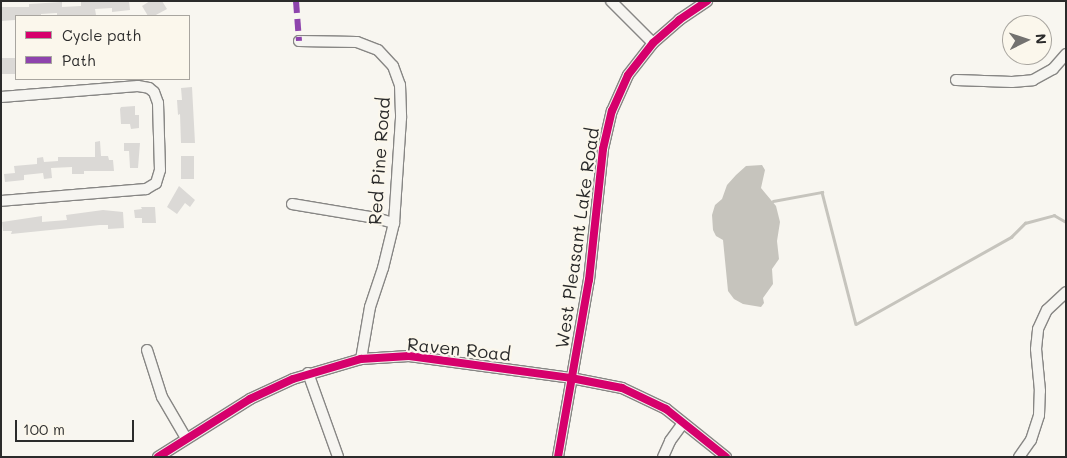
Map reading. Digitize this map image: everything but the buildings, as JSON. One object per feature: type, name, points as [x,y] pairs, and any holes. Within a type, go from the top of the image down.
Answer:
[{"type":"street","points":[[611,1],[652,43]]},
{"type":"street","name":"West Pleasant Lake Road","points":[[558,457],[589,280],[606,129],[619,92],[639,59],[652,43],[678,20],[707,1]]},
{"type":"street","name":"Red Pine Road","points":[[299,41],[357,42],[378,50],[393,66],[400,85],[401,118],[394,223],[383,268],[370,308],[361,359]]},
{"type":"street","points":[[956,80],[1012,82],[1033,80],[1053,69],[1066,54]]},
{"type":"street","points":[[1,97],[138,86],[149,88],[154,92],[158,103],[160,170],[156,183],[144,189],[1,201]]},
{"type":"street","points":[[292,204],[376,218],[394,223]]},
{"type":"street","points":[[1019,457],[1030,440],[1039,415],[1040,391],[1036,349],[1038,328],[1047,310],[1066,292]]},
{"type":"street","points":[[147,350],[162,397],[186,438]]},
{"type":"street","name":"Raven Road","points":[[158,457],[186,438],[271,388],[308,373],[361,359],[409,356],[571,378],[609,385],[638,394],[666,410],[726,457]]},
{"type":"street","points":[[308,373],[338,457]]},
{"type":"street","points":[[663,457],[670,440],[683,423]]},
{"type":"shaded area","points":[[762,165],[765,170],[761,188],[776,206],[780,222],[777,241],[779,259],[772,269],[773,284],[763,298],[764,303],[761,307],[743,304],[734,299],[728,291],[723,240],[716,236],[713,230],[712,215],[715,205],[722,199],[727,185],[736,175],[746,166]]},
{"type":"waterway","points":[[773,201],[822,192],[856,324],[1011,237],[1025,223],[1054,215],[1066,222]]},
{"type":"marked path","points":[[296,1],[299,41]]},
{"type":"cycle path","points":[[558,457],[589,280],[603,149],[612,111],[628,75],[653,43],[679,20],[707,1]]},
{"type":"cycle path","points":[[158,457],[250,399],[293,379],[361,359],[409,356],[571,378],[622,388],[666,409],[726,457]]}]
